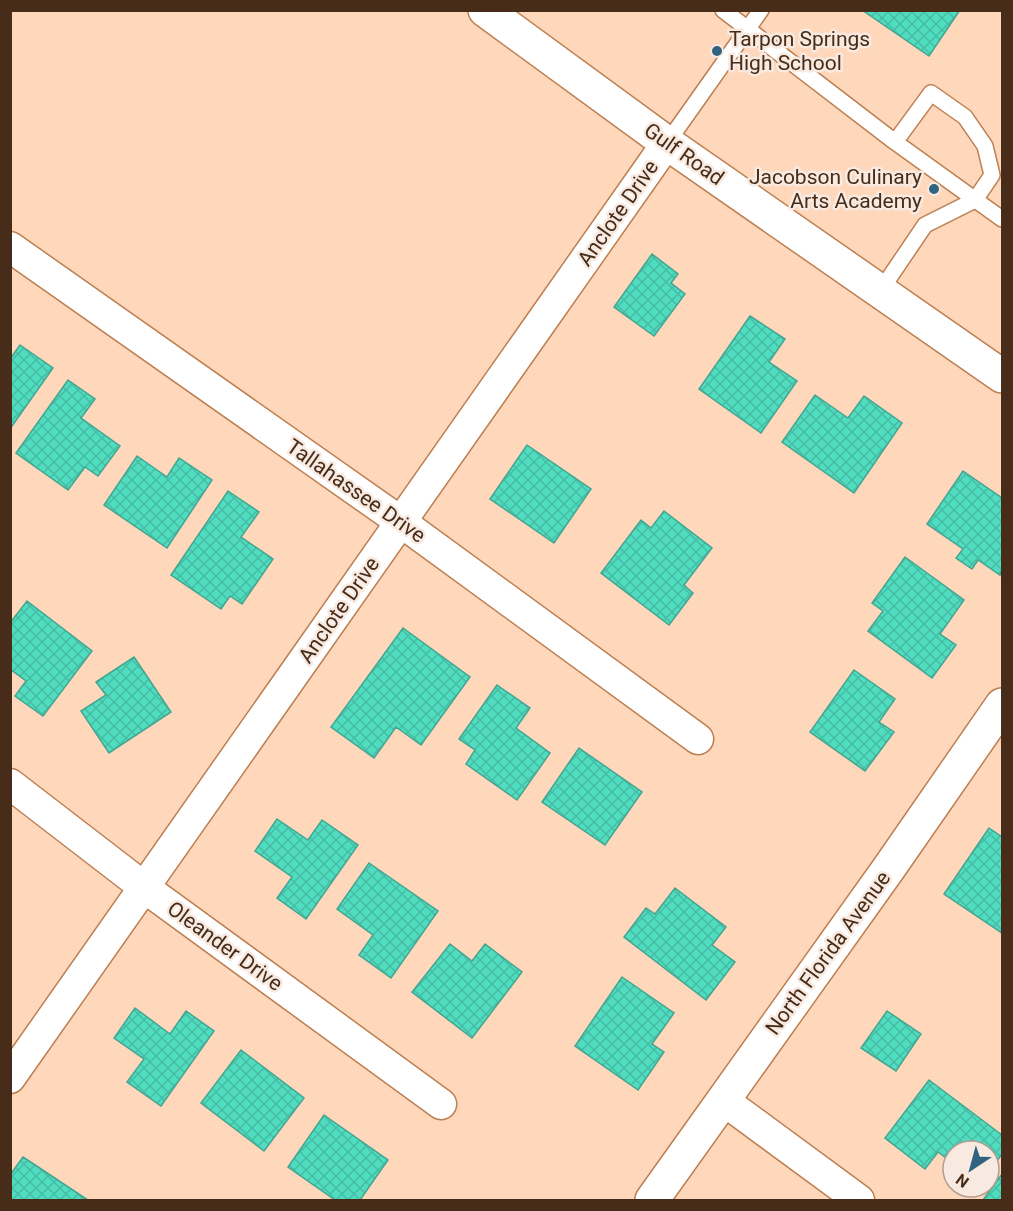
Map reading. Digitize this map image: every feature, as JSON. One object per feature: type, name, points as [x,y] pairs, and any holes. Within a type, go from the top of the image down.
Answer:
[{"type":"street","name":"Gulf Road","points":[[485,10],[667,143],[1002,376]]},
{"type":"street","name":"Anclote Drive","points":[[10,1078],[667,143]]},
{"type":"street","name":"Tallahassee Drive","points":[[10,247],[401,522],[698,739]]},
{"type":"street","name":"North Florida Avenue","points":[[652,1200],[1001,711]]},
{"type":"street","name":"Oleander Drive","points":[[10,784],[145,888],[441,1104]]},
{"type":"street","points":[[723,1101],[859,1200]]},
{"type":"lane","points":[[723,10],[895,142],[1002,219]]},
{"type":"lane","points":[[667,143],[761,10]]},
{"type":"lane","points":[[881,290],[925,225],[975,200],[992,175],[985,146],[965,117],[931,93],[895,142]]},
{"type":"building","points":[[862,10],[960,10],[929,56]]},
{"type":"building","points":[[652,254],[678,274],[671,283],[685,294],[654,336],[614,307]]},
{"type":"building","points":[[750,316],[785,339],[769,362],[797,381],[761,433],[699,389]]},
{"type":"building","points":[[20,345],[53,368],[10,429],[10,359]]},
{"type":"building","points":[[68,380],[95,399],[81,418],[120,446],[98,476],[85,467],[68,490],[16,453]]},
{"type":"building","points":[[815,395],[848,418],[864,396],[902,423],[854,493],[782,442]]},
{"type":"building","points":[[527,445],[591,489],[554,543],[490,499]]},
{"type":"building","points":[[137,456],[167,477],[179,458],[212,480],[167,548],[104,505]]},
{"type":"building","points":[[963,471],[1002,498],[1002,570],[1000,575],[978,560],[972,569],[956,558],[963,549],[927,524]]},
{"type":"building","points":[[228,491],[259,512],[241,537],[273,559],[242,604],[230,596],[221,609],[171,575]]},
{"type":"building","points":[[664,511],[712,548],[684,585],[693,593],[669,625],[601,573],[641,520],[651,528]]},
{"type":"building","points":[[905,557],[964,600],[940,634],[956,645],[932,678],[868,631],[883,611],[872,603]]},
{"type":"building","points":[[27,601],[92,651],[43,716],[15,696],[26,681],[10,669],[10,623]]},
{"type":"building","points":[[403,628],[470,677],[421,745],[396,727],[374,758],[331,727]]},
{"type":"building","points":[[134,657],[171,712],[109,753],[81,711],[106,695],[96,682]]},
{"type":"building","points":[[854,670],[895,699],[879,722],[894,732],[865,771],[810,732]]},
{"type":"building","points":[[497,685],[530,708],[516,728],[550,753],[517,800],[466,764],[475,750],[459,739]]},
{"type":"building","points":[[579,748],[642,792],[605,845],[542,802]]},
{"type":"building","points":[[277,819],[308,840],[322,820],[358,845],[306,919],[277,898],[292,877],[255,851]]},
{"type":"building","points":[[989,828],[1002,837],[1002,933],[944,894]]},
{"type":"building","points":[[369,863],[438,911],[391,978],[359,955],[373,935],[337,909]]},
{"type":"building","points":[[675,888],[726,927],[712,945],[735,962],[706,1000],[624,937],[646,908],[655,914]]},
{"type":"building","points":[[450,944],[472,961],[485,944],[522,972],[472,1038],[412,992]]},
{"type":"building","points":[[622,977],[674,1013],[652,1044],[664,1052],[638,1090],[575,1046]]},
{"type":"building","points":[[135,1008],[170,1034],[186,1011],[214,1031],[161,1106],[127,1082],[144,1059],[114,1038]]},
{"type":"building","points":[[887,1011],[921,1034],[896,1071],[861,1048]]},
{"type":"building","points":[[241,1050],[304,1098],[264,1151],[201,1103]]},
{"type":"building","points":[[929,1080],[1002,1135],[1002,1154],[1001,1139],[941,1139],[941,1154],[938,1152],[925,1169],[885,1138]]},
{"type":"building","points":[[324,1115],[388,1160],[360,1200],[335,1200],[288,1167]]},
{"type":"building","points":[[23,1157],[88,1200],[10,1200],[10,1175]]},
{"type":"building","points":[[1001,1175],[1002,1200],[983,1200],[1001,1199]]},
{"type":"place","name":"Tarpon Springs High School","points":[[717,51]]},
{"type":"place","name":"Jacobson Culinary Arts Academy","points":[[934,189]]}]
